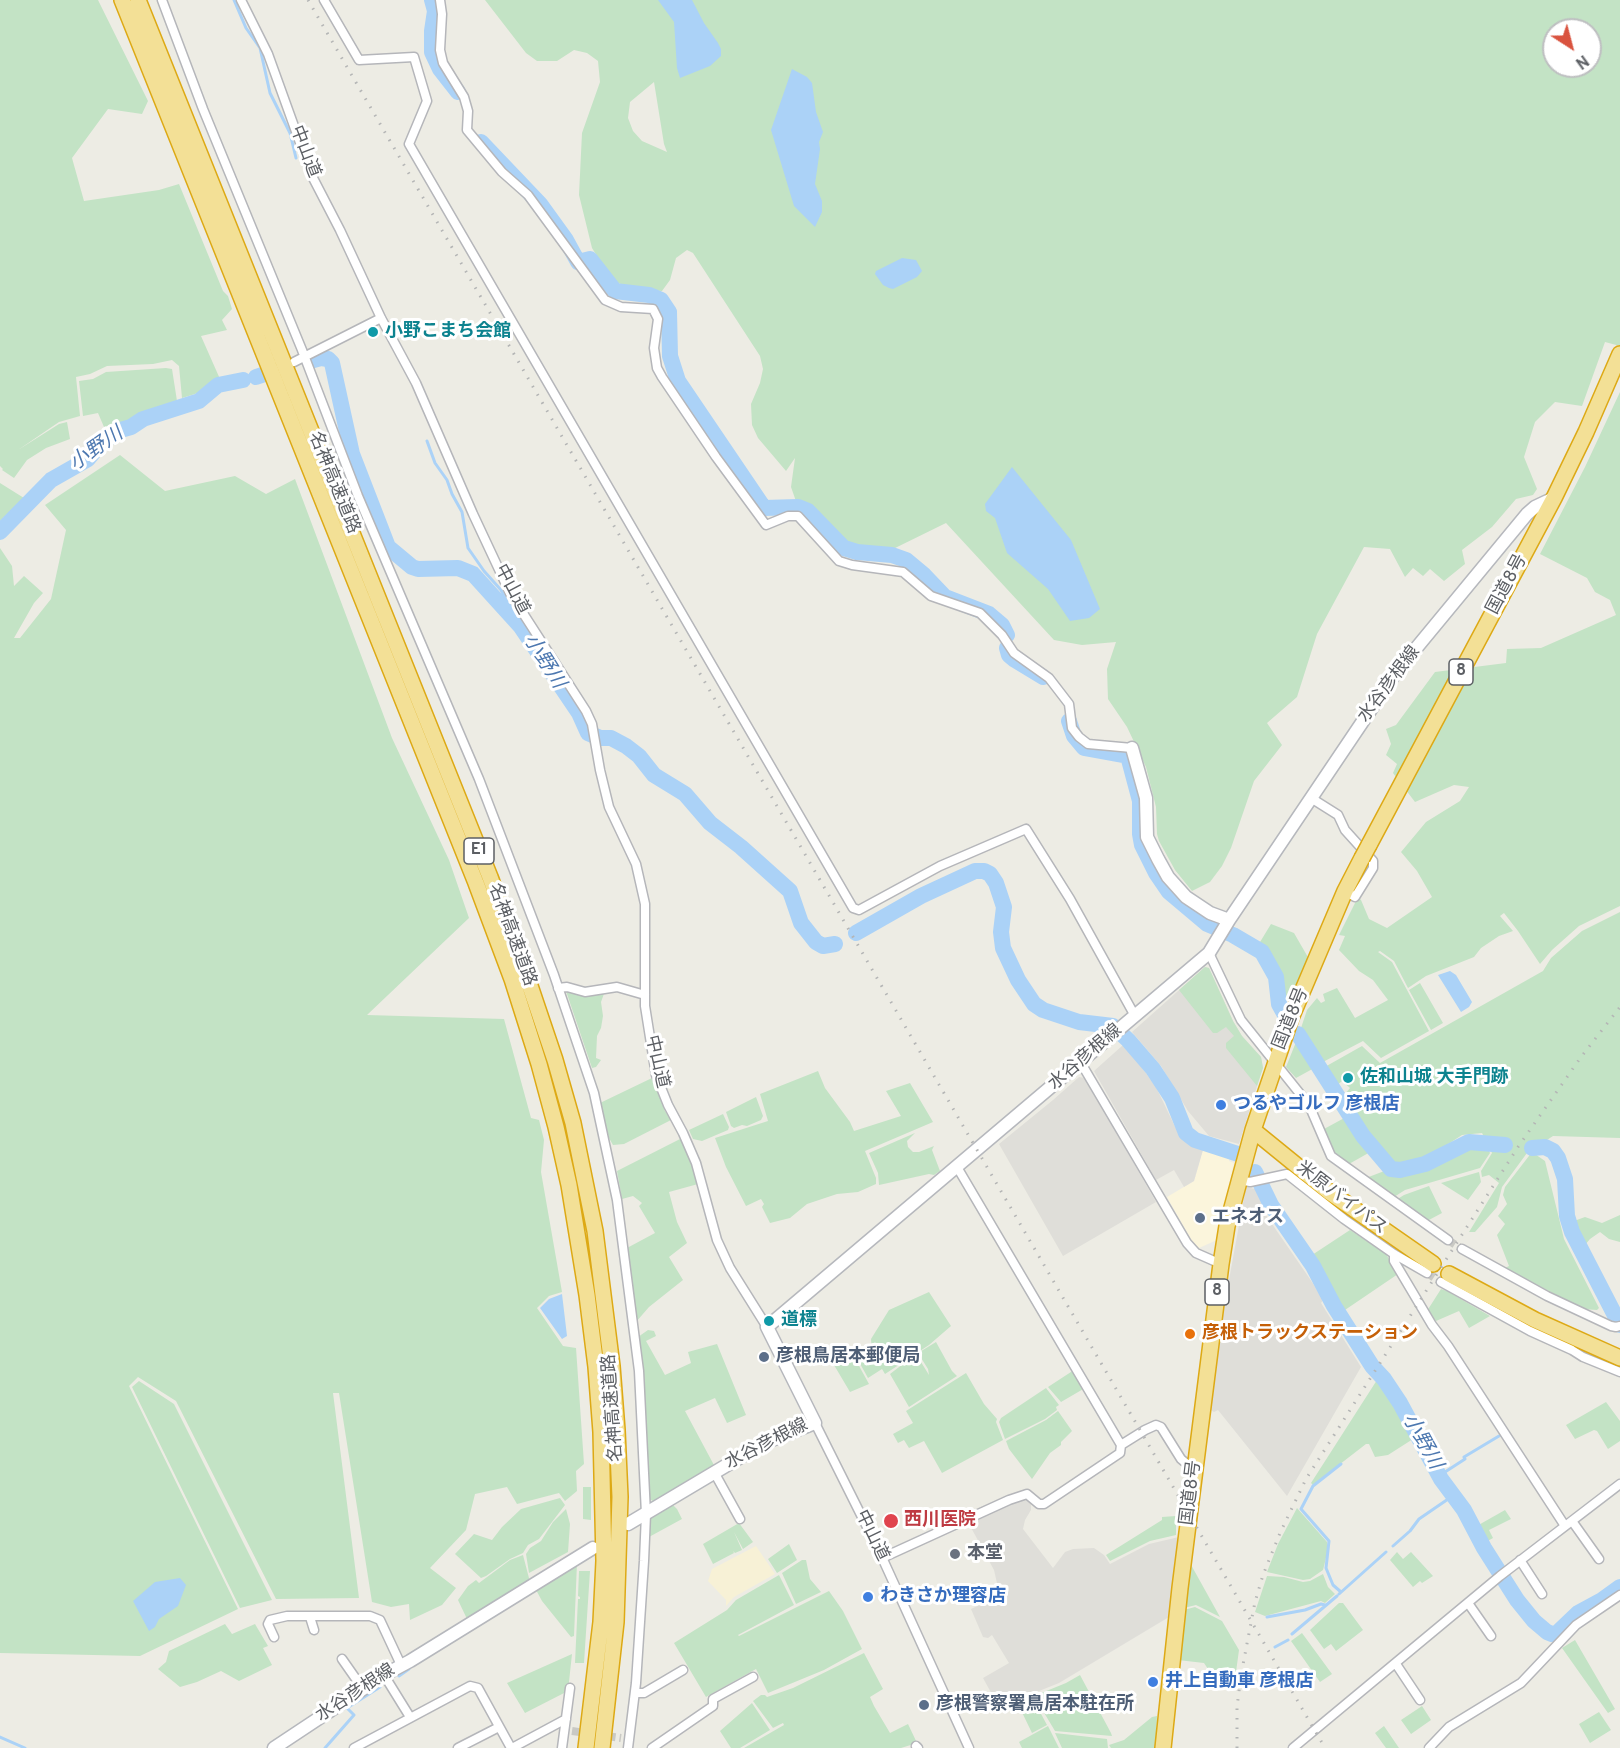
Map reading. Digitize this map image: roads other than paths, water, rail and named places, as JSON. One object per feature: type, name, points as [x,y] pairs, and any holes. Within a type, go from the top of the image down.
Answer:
[{"type":"highway","name":"名神高速道路","points":[[122,0],[476,883],[512,979],[556,1126],[569,1185],[587,1295],[602,1432],[604,1561],[601,1622],[586,1748]]},
{"type":"highway","name":"名神高速道路","points":[[138,0],[490,877],[530,984],[573,1123],[595,1231],[612,1365],[617,1430],[620,1497],[616,1612],[610,1692],[602,1748]]},
{"type":"highway","name":"国道8号","points":[[1163,1748],[1168,1684],[1227,1227],[1253,1130],[1275,1061],[1345,891],[1554,498],[1620,354]]},
{"type":"highway","name":"米原バイパス","points":[[1253,1130],[1430,1269]]},
{"type":"highway","points":[[1445,1278],[1620,1358]]},
{"type":"main road","name":"水谷彦根線","points":[[628,1524],[764,1443],[814,1423],[767,1327],[1209,953],[1394,675],[1527,514],[1535,507],[1554,498]]},
{"type":"main road","points":[[1132,748],[1137,759],[1146,798],[1147,837],[1158,859],[1168,877],[1186,897],[1210,913],[1225,927]]},
{"type":"main road","name":"水谷彦根線","points":[[274,1748],[384,1675],[593,1548]]},
{"type":"street","points":[[162,0],[203,109],[358,496],[479,779],[558,988],[594,1093],[617,1200],[639,1371],[646,1514],[645,1561],[635,1694],[628,1744]]},
{"type":"street","name":"中山道","points":[[241,0],[268,54],[312,176],[381,318],[416,383],[510,593],[586,711],[595,736],[609,807],[636,864],[645,904],[645,995],[656,1075],[696,1163],[717,1240],[730,1268],[767,1327]]},
{"type":"street","points":[[324,0],[359,60],[414,57],[427,101],[409,144],[853,908],[859,910],[940,866],[1026,829],[1070,899],[1135,1016]]},
{"type":"street","points":[[440,0],[442,14],[440,50],[443,63],[464,97],[468,111],[467,130],[502,172],[528,195],[605,300],[621,307],[653,309],[657,315],[654,348],[657,368],[716,457],[766,525],[771,525],[788,516],[798,516],[839,561],[903,572],[931,596],[980,613],[1002,635],[1014,653],[1049,678],[1069,704],[1072,728],[1078,737],[1088,744],[1132,748]]},
{"type":"street","points":[[294,362],[381,318]]},
{"type":"street","points":[[1311,798],[1338,815],[1345,830],[1373,861],[1373,868],[1355,897],[1345,891]]},
{"type":"street","points":[[1209,953],[1240,1020],[1309,1105],[1331,1156],[1448,1240]]},
{"type":"street","points":[[558,988],[567,987],[578,992],[585,992],[617,987],[645,995]]},
{"type":"street","points":[[1081,1063],[1187,1243],[1196,1253],[1221,1264]]},
{"type":"street","points":[[882,1558],[1027,1494],[1039,1504],[1044,1504],[1120,1453],[1121,1445],[957,1167]]},
{"type":"street","points":[[1239,1180],[1259,1180],[1287,1174],[1344,1219],[1394,1254],[1430,1269]]},
{"type":"street","points":[[1462,1249],[1547,1296],[1618,1326]]},
{"type":"street","points":[[1394,1254],[1394,1261],[1432,1325],[1568,1524],[1599,1559]]},
{"type":"street","points":[[1445,1278],[1530,1331],[1582,1357],[1620,1372]]},
{"type":"street","name":"中山道","points":[[814,1423],[882,1558],[969,1748]]},
{"type":"street","points":[[1121,1445],[1151,1426],[1161,1427],[1181,1459],[1187,1464],[1196,1466]]},
{"type":"street","points":[[714,1472],[740,1519]]},
{"type":"street","points":[[1293,1748],[1520,1560],[1620,1484]]},
{"type":"street","points":[[1520,1560],[1542,1594]]},
{"type":"street","points":[[1429,1748],[1449,1727],[1521,1683],[1576,1625],[1620,1595]]},
{"type":"street","points":[[1468,1602],[1491,1636]]},
{"type":"street","points":[[274,1637],[268,1624],[270,1620],[286,1616],[375,1617],[382,1624],[401,1665]]},
{"type":"street","points":[[310,1617],[314,1630]]},
{"type":"street","points":[[342,1659],[363,1689]]},
{"type":"street","points":[[1396,1664],[1420,1700]]},
{"type":"street","points":[[635,1694],[644,1693],[683,1670]]},
{"type":"street","points":[[384,1675],[410,1717]]},
{"type":"street","points":[[652,1748],[713,1706],[712,1699],[753,1677]]},
{"type":"street","points":[[354,1748],[470,1686],[478,1688],[511,1748],[566,1719]]},
{"type":"street","points":[[562,1748],[569,1730],[566,1719],[570,1688]]},
{"type":"street","points":[[458,1748],[499,1727]]},
{"type":"water","points":[[658,0],[692,0],[718,43],[721,56],[710,66],[680,78],[677,68],[674,22]]},
{"type":"water","points":[[792,69],[807,77],[812,83],[816,112],[823,132],[819,142],[815,184],[822,201],[822,212],[815,227],[794,206],[771,130]]},
{"type":"water","points":[[902,258],[916,260],[922,271],[917,277],[893,289],[883,285],[875,274],[876,271]]},
{"type":"water","points":[[1012,467],[1071,540],[1100,609],[1089,618],[1070,621],[1048,589],[1007,553],[995,518],[986,511],[985,504]]},
{"type":"water","points":[[1450,971],[1456,975],[1472,1002],[1461,1012],[1438,975]]},
{"type":"water","points":[[562,1294],[567,1336],[562,1339],[540,1308],[549,1299]]},
{"type":"water","points":[[180,1578],[186,1585],[178,1606],[159,1619],[155,1627],[149,1631],[133,1601],[155,1582]]},
{"type":"waterway","points":[[234,0],[246,28],[260,48],[270,93],[290,133],[296,158]]},
{"type":"waterway","points":[[432,0],[435,11],[432,52],[440,69],[458,92]]},
{"type":"waterway","points":[[481,142],[540,204],[566,240],[578,262],[590,259],[615,291],[649,295],[661,300],[669,312],[670,356],[678,381],[764,508],[798,507],[808,511],[844,548],[857,552],[892,555],[906,560],[945,597],[989,614],[1002,625],[1007,635]]},
{"type":"waterway","name":"小野川","points":[[310,361],[321,358],[328,359],[332,363],[352,454],[388,547],[412,567],[418,569],[458,568],[473,574],[521,627],[579,713],[588,733],[600,738],[611,738],[626,746],[639,756],[654,775],[685,794],[710,823],[790,891],[801,923],[816,942],[823,946],[835,944]]},
{"type":"waterway","name":"小野川","points":[[256,377],[262,375]]},
{"type":"waterway","name":"小野川","points":[[0,532],[51,480],[88,459],[117,431],[131,427],[143,419],[199,401],[218,385],[243,380]]},
{"type":"waterway","points":[[427,441],[435,463],[447,480],[462,512],[468,548],[501,590],[521,627]]},
{"type":"waterway","points":[[1007,648],[1009,655],[1015,660],[1043,677]]},
{"type":"waterway","points":[[1069,721],[1074,736],[1084,748],[1128,756],[1140,801],[1142,845],[1156,873],[1169,892],[1207,924],[1233,935],[1262,952],[1276,977],[1279,1004],[1284,1013]]},
{"type":"waterway","name":"小野川","points":[[856,933],[921,896],[975,871],[990,874],[996,883],[1004,907],[1001,932],[1003,948],[1018,980],[1034,1004],[1043,1010],[1079,1022],[1113,1026],[1153,1069],[1172,1098],[1186,1133],[1195,1140],[1238,1154]]},
{"type":"waterway","points":[[1298,1034],[1363,1136],[1391,1169],[1400,1170],[1425,1164],[1469,1142],[1505,1145]]},
{"type":"waterway","points":[[1532,1148],[1545,1147],[1553,1151],[1558,1158],[1565,1179],[1567,1216],[1572,1232],[1620,1325]]},
{"type":"waterway","name":"小野川","points":[[1255,1172],[1271,1205],[1313,1266],[1334,1306],[1372,1366],[1400,1403],[1441,1479],[1464,1510],[1484,1548],[1517,1600],[1534,1621],[1547,1632],[1557,1633],[1578,1613],[1620,1587]]},
{"type":"waterway","points":[[1445,1472],[1465,1459],[1464,1457],[1499,1436]]},
{"type":"waterway","points":[[1341,1464],[1313,1486],[1301,1509],[1329,1541],[1326,1568],[1333,1585],[1341,1592]]},
{"type":"waterway","points":[[1393,1546],[1410,1531],[1419,1519],[1454,1495]]},
{"type":"waterway","points":[[1339,1594],[1386,1552]]},
{"type":"waterway","points":[[1292,1634],[1337,1596]]},
{"type":"waterway","points":[[1267,1617],[1325,1605]]},
{"type":"waterway","points":[[1275,1647],[1288,1640]]},
{"type":"waterway","points":[[399,1676],[409,1669]]},
{"type":"waterway","points":[[325,1748],[354,1715],[347,1708],[380,1687]]},
{"type":"waterway","points":[[0,1737],[25,1748]]},
{"type":"tunnel","points":[[1448,1240],[1462,1249]]},
{"type":"tunnel","points":[[1427,1273],[1441,1282]]},
{"type":"tunnel","points":[[572,1731],[621,1738]]},
{"type":"railway","points":[[308,0],[1325,1748]]},
{"type":"railway","points":[[1237,1748],[1237,1707],[1255,1602],[1280,1533],[1306,1479],[1518,1147],[1581,1057],[1620,1007]]},
{"type":"place","name":"小野こまち会館","points":[[373,332]]},
{"type":"place","name":"佐和山城 大手門跡","points":[[1348,1078]]},
{"type":"place","name":"つるやゴルフ 彦根店","points":[[1221,1105]]},
{"type":"place","name":"エネオス","points":[[1200,1218]]},
{"type":"place","name":"道標","points":[[769,1321]]},
{"type":"place","name":"彦根トラックステーション","points":[[1190,1334]]},
{"type":"place","name":"彦根鳥居本郵便局","points":[[764,1357]]},
{"type":"place","name":"西川医院","points":[[891,1521]]},
{"type":"place","name":"本堂","points":[[955,1554]]},
{"type":"place","name":"わきさか理容店","points":[[868,1597]]},
{"type":"place","name":"井上自動車 彦根店","points":[[1153,1682]]},
{"type":"place","name":"彦根警察署鳥居本駐在所","points":[[924,1705]]}]
